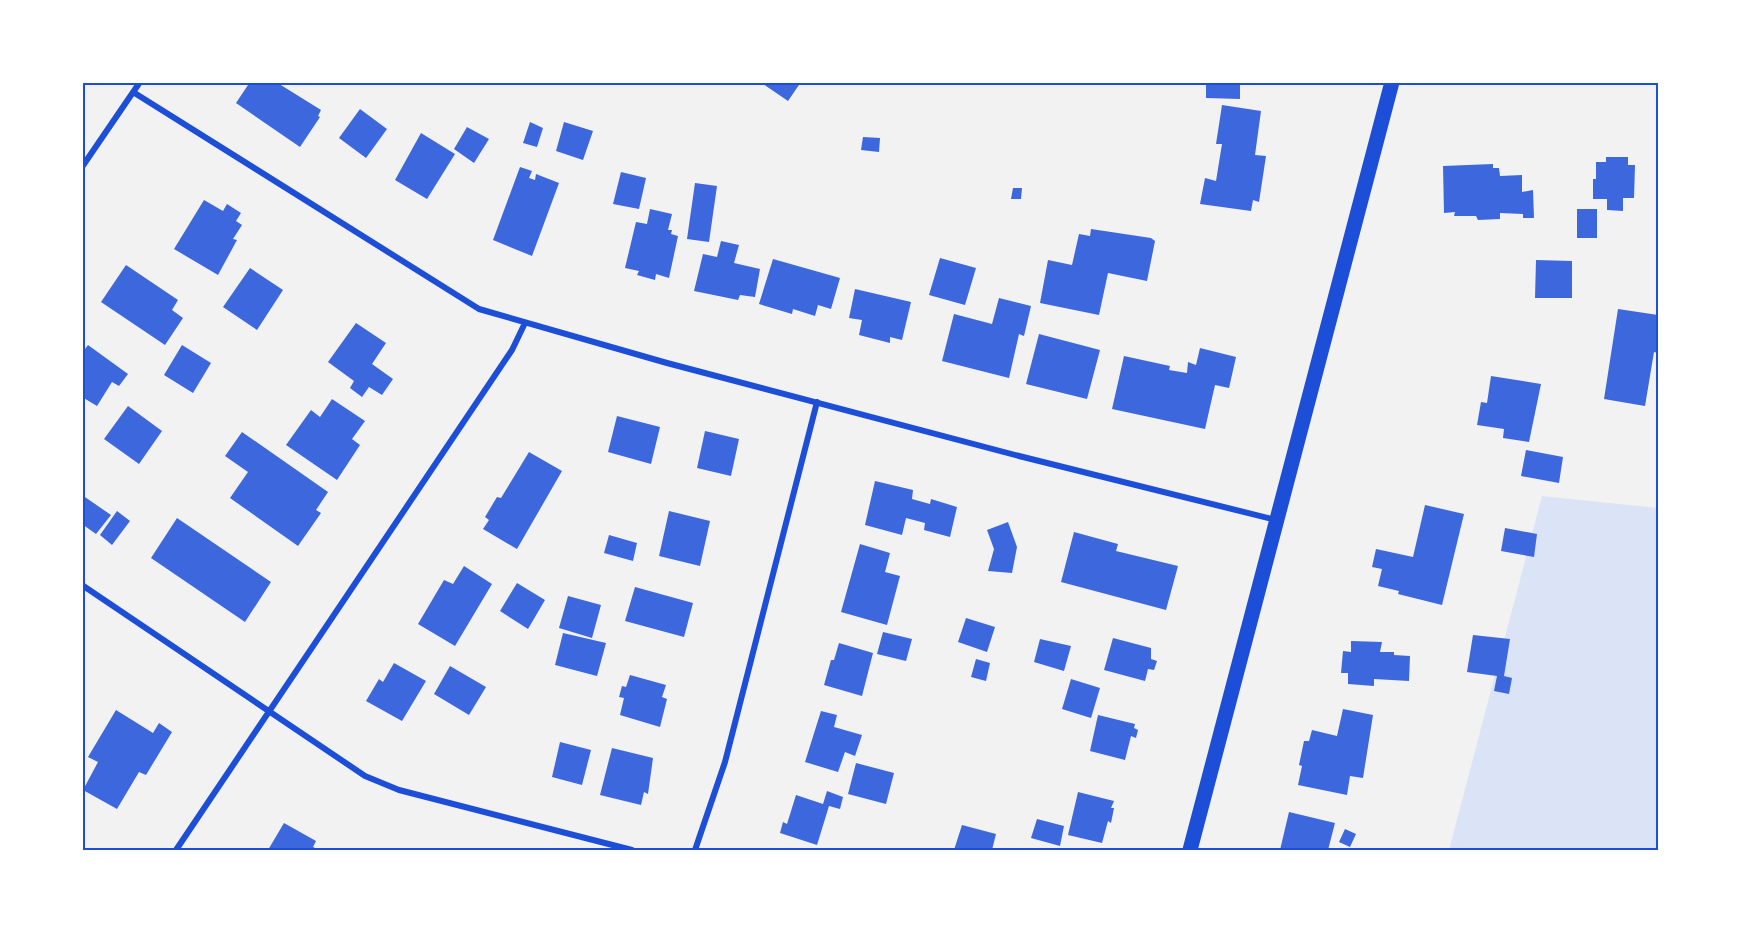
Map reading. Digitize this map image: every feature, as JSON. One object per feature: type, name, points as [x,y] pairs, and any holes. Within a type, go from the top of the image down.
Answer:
[{"type":"main road","points":[[1190,850],[1392,82]]},
{"type":"street","points":[[82,167],[140,82]]},
{"type":"street","points":[[133,92],[479,309],[666,363],[1019,456],[1277,520]]},
{"type":"street","points":[[176,850],[512,350],[525,323]]},
{"type":"street","points":[[695,850],[725,762],[817,402]]},
{"type":"street","points":[[82,585],[366,776],[399,790],[632,850]]},
{"type":"shaded area","points":[[1542,496],[1658,508],[1658,850],[1449,850]]},
{"type":"building","points":[[250,82],[276,82],[321,110],[318,116],[320,117],[300,147],[236,103]]},
{"type":"building","points":[[760,82],[801,82],[788,101]]},
{"type":"building","points":[[1206,82],[1240,82],[1240,99],[1206,98]]},
{"type":"building","points":[[1222,105],[1261,111],[1255,155],[1266,156],[1259,202],[1253,200],[1251,211],[1200,204],[1205,178],[1216,181],[1222,144],[1216,144]]},
{"type":"building","points":[[360,109],[387,129],[366,158],[339,138]]},
{"type":"building","points":[[530,122],[543,128],[537,147],[523,143]]},
{"type":"building","points":[[564,122],[593,131],[583,160],[556,151]]},
{"type":"building","points":[[467,127],[489,139],[474,163],[454,149]]},
{"type":"building","points":[[421,133],[455,154],[427,199],[395,180]]},
{"type":"building","points":[[863,137],[880,138],[879,152],[861,150]]},
{"type":"building","points":[[1606,157],[1628,157],[1628,165],[1635,165],[1634,198],[1623,198],[1623,211],[1607,210],[1607,199],[1593,199],[1596,162],[1606,162]]},
{"type":"building","points":[[1493,164],[1493,168],[1499,168],[1500,176],[1522,175],[1522,192],[1533,190],[1534,218],[1523,218],[1523,214],[1500,213],[1500,219],[1478,220],[1476,216],[1454,216],[1455,212],[1444,213],[1443,166]]},
{"type":"building","points":[[520,167],[532,171],[529,178],[535,180],[536,174],[559,183],[532,256],[493,240]]},
{"type":"building","points":[[621,172],[646,178],[639,209],[613,204]]},
{"type":"building","points":[[695,183],[717,186],[709,242],[687,239]]},
{"type":"building","points":[[1013,188],[1022,188],[1021,199],[1011,199]]},
{"type":"building","points":[[204,200],[223,211],[227,204],[241,213],[236,221],[242,225],[233,239],[237,240],[218,275],[174,249]]},
{"type":"building","points":[[650,209],[672,214],[668,230],[672,230],[671,234],[678,236],[669,278],[656,274],[655,280],[637,275],[639,271],[625,268],[636,222],[647,224]]},
{"type":"building","points":[[1577,209],[1597,209],[1597,238],[1577,238]]},
{"type":"building","points":[[1091,229],[1151,238],[1155,241],[1147,281],[1108,273],[1099,315],[1040,303],[1048,260],[1072,265],[1079,234],[1090,236]]},
{"type":"building","points":[[721,241],[739,245],[734,263],[760,269],[755,297],[740,295],[738,300],[694,291],[703,254],[717,257]]},
{"type":"building","points":[[940,258],[976,268],[965,305],[929,295]]},
{"type":"building","points":[[773,259],[840,278],[831,309],[818,305],[815,316],[793,309],[792,314],[759,304]]},
{"type":"building","points":[[1536,260],[1572,261],[1572,298],[1535,298]]},
{"type":"building","points":[[126,265],[178,300],[172,310],[183,318],[165,345],[101,302]]},
{"type":"building","points":[[250,268],[283,290],[257,330],[223,307]]},
{"type":"building","points":[[855,289],[911,302],[902,340],[890,337],[890,343],[859,335],[862,320],[849,318]]},
{"type":"building","points":[[999,298],[1031,306],[1024,336],[1019,334],[1009,378],[942,361],[954,314],[992,324]]},
{"type":"building","points":[[1618,309],[1658,315],[1658,353],[1654,352],[1645,406],[1604,399]]},
{"type":"building","points":[[356,323],[386,343],[372,364],[393,379],[382,395],[369,387],[362,397],[350,388],[354,381],[328,362]]},
{"type":"building","points":[[1039,334],[1100,350],[1087,399],[1026,384]]},
{"type":"building","points":[[88,345],[128,374],[119,386],[112,382],[97,406],[82,397],[82,353]]},
{"type":"building","points":[[182,345],[211,363],[193,393],[164,375]]},
{"type":"building","points":[[1200,348],[1236,357],[1229,388],[1215,385],[1205,429],[1112,409],[1124,356],[1170,366],[1169,370],[1187,373],[1188,362],[1196,365]]},
{"type":"building","points":[[1491,376],[1541,384],[1529,442],[1503,438],[1504,429],[1477,425],[1481,402],[1487,403]]},
{"type":"building","points":[[332,399],[365,421],[352,439],[360,445],[337,480],[286,445],[311,410],[320,417]]},
{"type":"building","points":[[128,406],[162,431],[139,464],[104,439]]},
{"type":"building","points":[[617,416],[660,427],[651,464],[608,452]]},
{"type":"building","points":[[705,431],[739,439],[731,476],[697,468]]},
{"type":"building","points":[[242,432],[328,492],[316,510],[321,513],[298,546],[230,498],[248,472],[225,456]]},
{"type":"building","points":[[1526,450],[1563,457],[1559,483],[1521,476]]},
{"type":"building","points":[[529,452],[562,471],[517,549],[483,529],[489,520],[485,517],[497,497],[501,498]]},
{"type":"building","points":[[875,481],[913,490],[912,499],[930,504],[931,499],[957,507],[950,537],[924,530],[925,523],[906,518],[902,535],[865,525]]},
{"type":"building","points":[[82,495],[111,515],[96,534],[82,524]]},
{"type":"building","points":[[1425,505],[1464,514],[1442,605],[1398,594],[1399,591],[1378,586],[1382,569],[1372,567],[1376,549],[1413,557]]},
{"type":"building","points":[[117,511],[130,521],[112,545],[100,535]]},
{"type":"building","points":[[669,511],[710,521],[700,566],[659,556]]},
{"type":"building","points":[[177,518],[271,582],[245,622],[151,558]]},
{"type":"building","points":[[1008,522],[1017,547],[1012,573],[988,571],[994,549],[987,530]]},
{"type":"building","points":[[1505,528],[1537,534],[1534,557],[1501,551]]},
{"type":"building","points":[[1074,532],[1118,544],[1116,551],[1178,566],[1166,610],[1061,582]]},
{"type":"building","points":[[609,535],[637,543],[633,561],[604,553]]},
{"type":"building","points":[[860,544],[890,553],[885,572],[900,576],[887,625],[841,612]]},
{"type":"building","points":[[464,566],[492,584],[455,646],[418,624],[444,580],[453,584]]},
{"type":"building","points":[[517,583],[545,600],[528,629],[500,611]]},
{"type":"building","points":[[635,587],[693,603],[684,637],[625,621]]},
{"type":"building","points":[[568,596],[601,605],[592,638],[559,628]]},
{"type":"building","points":[[966,618],[995,627],[987,652],[958,642]]},
{"type":"building","points":[[883,632],[912,639],[906,661],[877,654]]},
{"type":"building","points":[[563,633],[606,643],[597,676],[555,665]]},
{"type":"building","points":[[1473,635],[1510,639],[1504,676],[1512,678],[1509,694],[1494,691],[1497,676],[1467,672]]},
{"type":"building","points":[[1113,638],[1151,648],[1151,659],[1157,661],[1154,670],[1148,669],[1145,681],[1104,670]]},
{"type":"building","points":[[1040,639],[1071,646],[1064,671],[1034,662]]},
{"type":"building","points":[[1351,641],[1382,642],[1380,652],[1394,652],[1394,655],[1410,656],[1409,681],[1374,679],[1374,686],[1348,684],[1348,673],[1341,673],[1343,651],[1351,652]]},
{"type":"building","points":[[839,643],[873,653],[862,696],[824,685],[831,660],[834,660]]},
{"type":"building","points":[[976,659],[990,663],[986,681],[971,677]]},
{"type":"building","points":[[394,663],[426,681],[402,721],[366,701],[379,679],[383,682]]},
{"type":"building","points":[[450,666],[486,687],[469,715],[434,694]]},
{"type":"building","points":[[630,675],[666,685],[662,697],[667,699],[660,727],[620,715],[624,698],[619,697],[622,686],[626,687]]},
{"type":"building","points":[[1071,679],[1100,688],[1091,718],[1062,709]]},
{"type":"building","points":[[1343,709],[1373,715],[1363,778],[1350,776],[1347,795],[1298,785],[1304,741],[1309,741],[1312,730],[1337,736]]},
{"type":"building","points":[[116,710],[153,733],[159,723],[172,732],[146,775],[139,772],[117,809],[83,790],[98,762],[88,757]]},
{"type":"building","points":[[821,711],[837,715],[834,727],[862,735],[855,756],[845,752],[838,772],[805,762]]},
{"type":"building","points":[[1098,715],[1135,724],[1134,728],[1138,730],[1136,738],[1131,736],[1125,760],[1090,751]]},
{"type":"building","points":[[560,742],[591,750],[582,785],[552,777]]},
{"type":"building","points":[[612,748],[653,758],[648,794],[644,792],[641,805],[600,795]]},
{"type":"building","points":[[856,763],[894,773],[886,804],[848,794]]},
{"type":"building","points":[[827,791],[843,797],[840,809],[829,806],[817,845],[780,833],[783,822],[787,824],[796,795],[823,804]]},
{"type":"building","points":[[1078,792],[1114,801],[1111,808],[1114,808],[1111,823],[1108,821],[1102,843],[1068,835]]},
{"type":"building","points":[[1289,812],[1335,823],[1328,850],[1280,850]]},
{"type":"building","points":[[1037,819],[1064,826],[1060,846],[1031,838]]},
{"type":"building","points":[[284,823],[316,841],[313,847],[319,850],[268,850]]},
{"type":"building","points":[[962,825],[996,834],[992,850],[954,850]]},
{"type":"building","points":[[1345,829],[1356,834],[1350,847],[1339,842]]}]
